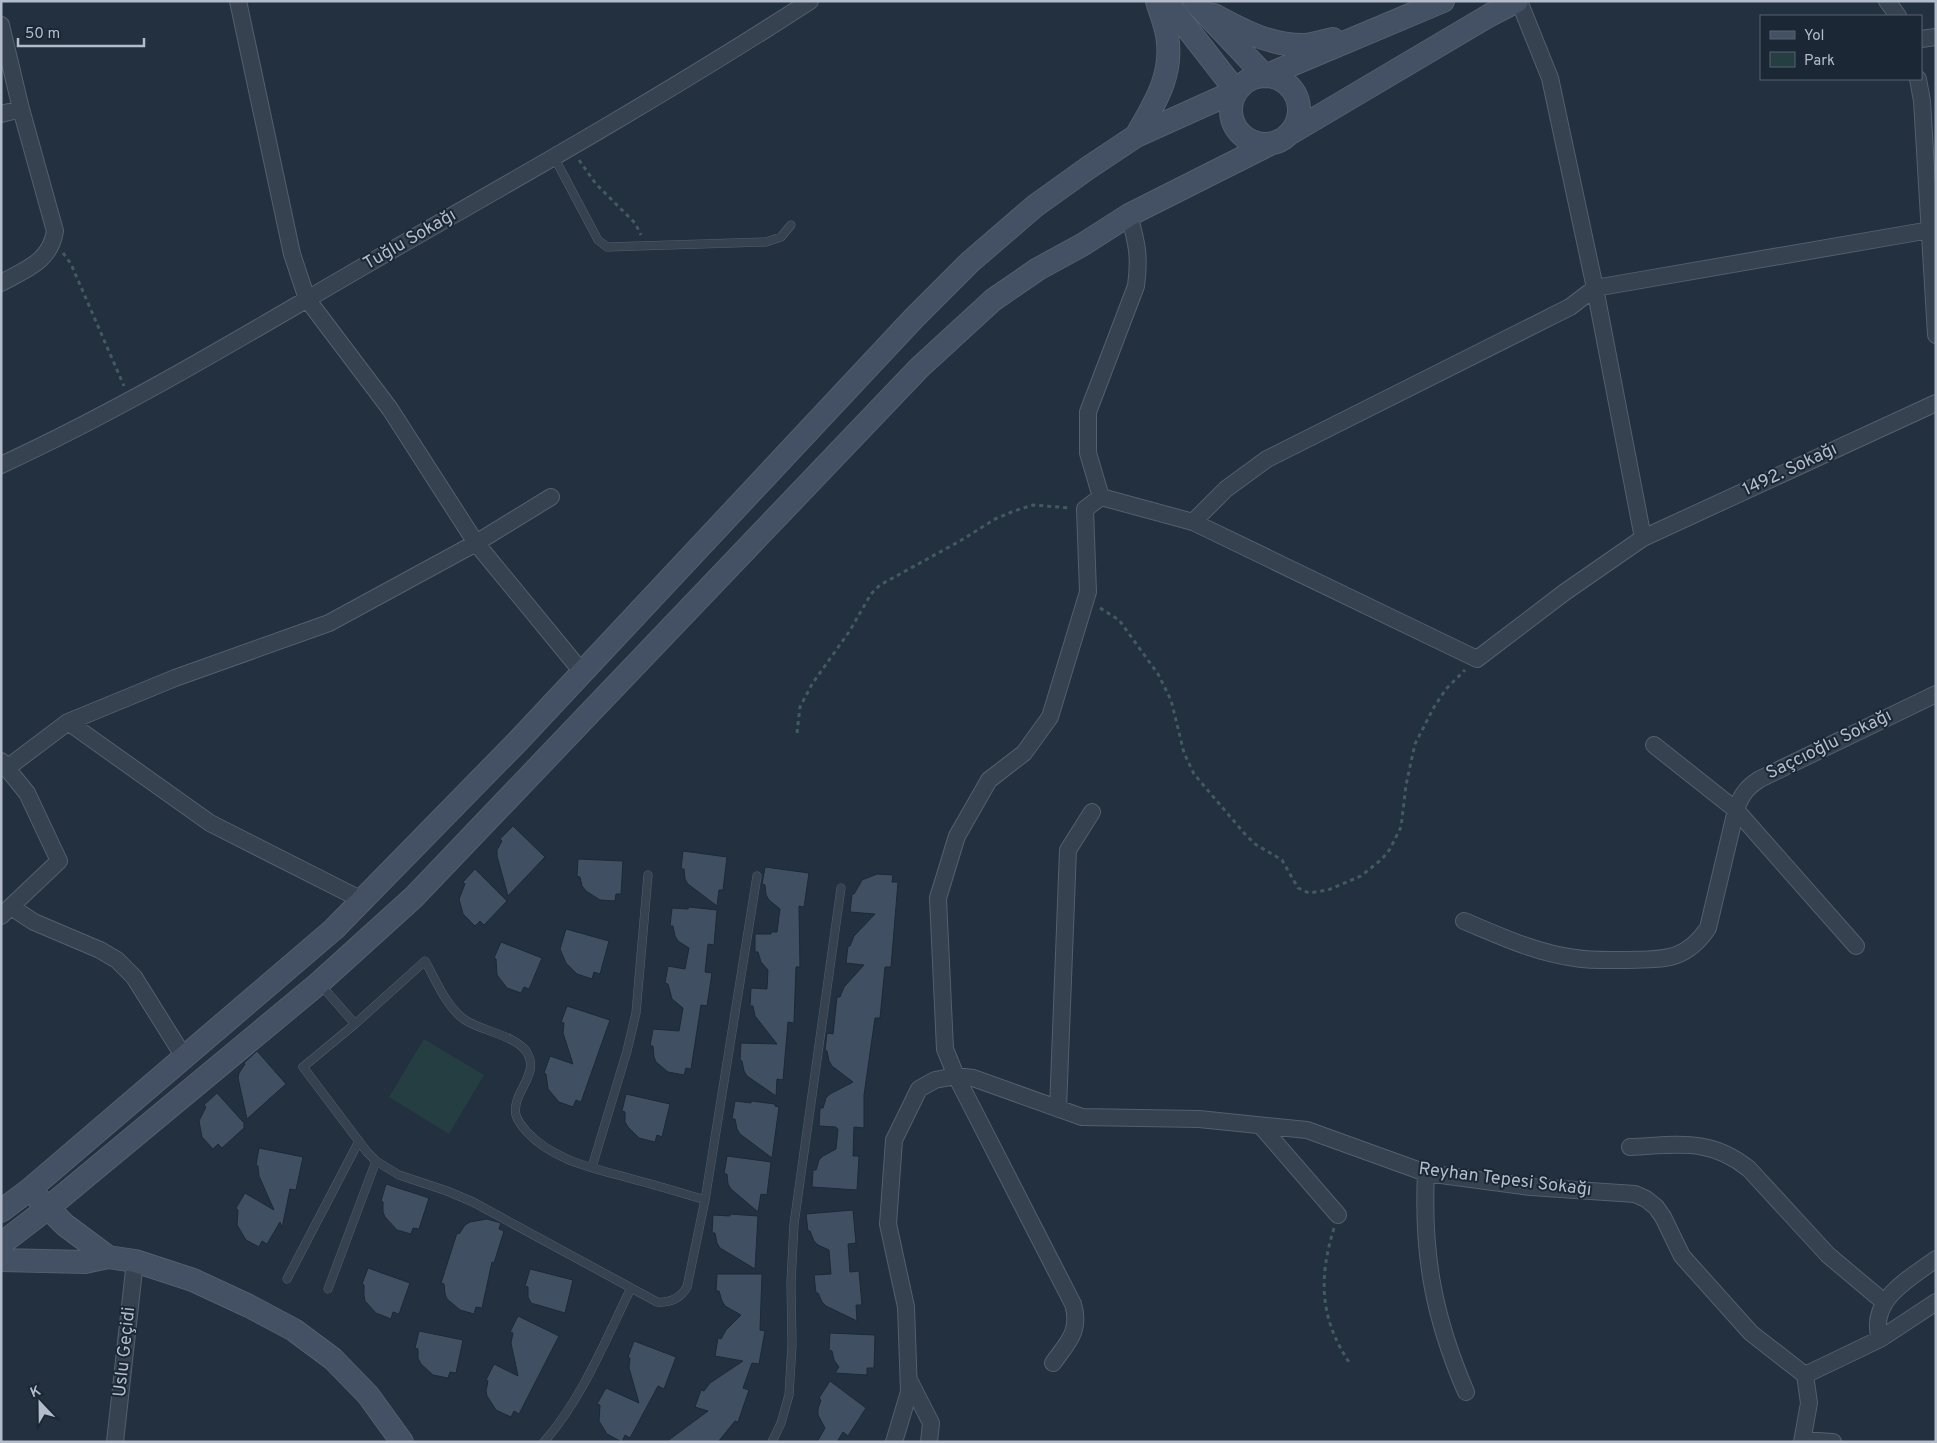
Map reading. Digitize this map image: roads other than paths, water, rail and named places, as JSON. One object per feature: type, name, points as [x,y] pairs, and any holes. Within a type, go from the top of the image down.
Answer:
[{"type":"street","points":[[238,1],[294,262],[307,299],[390,409],[476,543],[582,672]]},
{"type":"street","name":"Tuğlu Sokağı","points":[[1,464],[33,450],[130,400],[307,299],[554,157],[810,1]]},
{"type":"street","points":[[1136,136],[1162,89],[1168,60],[1167,34],[1157,1]]},
{"type":"street","points":[[1166,1],[1236,92]]},
{"type":"street","points":[[1,1211],[29,1190],[334,929],[519,740],[944,288],[1035,206],[1136,136],[1236,92],[1249,81],[1443,1]]},
{"type":"street","points":[[1,1244],[48,1208],[319,983],[414,897],[919,368],[948,339],[993,300],[1030,274],[1129,215],[1280,139],[1490,15],[1518,1],[1550,78],[1595,288],[1643,538]]},
{"type":"street","points":[[1887,1],[1897,15]]},
{"type":"street","points":[[1196,4],[1265,76],[1276,78],[1286,84],[1293,92],[1298,102],[1296,124],[1280,139],[1258,144],[1248,140],[1239,133],[1233,124],[1230,113],[1236,92]]},
{"type":"street","points":[[1196,4],[1244,31],[1274,42],[1307,45],[1373,31]]},
{"type":"street","points":[[1,25],[55,231],[53,243],[47,254],[1,283]]},
{"type":"street","points":[[1922,40],[1936,37]]},
{"type":"street","points":[[1918,80],[1922,101],[1936,335]]},
{"type":"street","points":[[1,114],[22,109]]},
{"type":"street","points":[[1101,497],[1088,453],[1088,412],[1136,286],[1139,265],[1138,248],[1129,215]]},
{"type":"street","points":[[1101,497],[1192,522],[1226,489],[1267,459],[1570,307],[1595,288],[1930,230]]},
{"type":"street","name":"1492. Sokağı","points":[[1192,522],[1476,659],[1643,538],[1936,403]]},
{"type":"street","points":[[184,1057],[134,978],[122,964],[100,950],[6,912],[59,861],[27,793],[4,765],[68,722],[175,678],[329,623],[476,543],[551,497]]},
{"type":"street","points":[[1053,1363],[1074,1334],[1076,1324],[1073,1304],[956,1076],[945,1049],[938,898],[957,836],[989,780],[1024,753],[1050,717],[1088,592],[1085,509],[1101,497]]},
{"type":"street","name":"Saçcıoğlu Sokağı","points":[[1464,921],[1533,949],[1576,959],[1663,960],[1681,954],[1696,943],[1708,928],[1736,810],[1740,797],[1747,787],[1760,778],[1936,694]]},
{"type":"street","points":[[68,722],[210,823],[362,900]]},
{"type":"street","points":[[1654,745],[1736,810],[1856,946]]},
{"type":"street","points":[[1058,1109],[1068,850],[1092,812]]},
{"type":"street","points":[[894,1442],[909,1392],[906,1307],[888,1224],[894,1140],[919,1089],[935,1080],[956,1076]]},
{"type":"street","name":"Reyhan Tepesi Sokağı","points":[[956,1076],[973,1078],[1082,1117],[1199,1119],[1307,1130],[1426,1174],[1531,1187],[1635,1194],[1646,1199],[1656,1207],[1682,1256],[1752,1333],[1805,1375]]},
{"type":"street","points":[[1261,1126],[1338,1215]]},
{"type":"street","points":[[1630,1147],[1701,1145],[1713,1148],[1738,1160],[1749,1168],[1828,1255],[1884,1302]]},
{"type":"street","points":[[1426,1174],[1424,1206],[1429,1271],[1443,1333],[1466,1392]]},
{"type":"street","points":[[29,1190],[64,1225],[108,1258]]},
{"type":"street","points":[[1,1260],[85,1262],[108,1258],[134,1262],[193,1280],[294,1330],[333,1359],[368,1395],[402,1442]]},
{"type":"street","points":[[1880,1339],[1877,1323],[1879,1312],[1884,1302],[1907,1280],[1936,1259]]},
{"type":"street","name":"Uslu Geçidi","points":[[115,1442],[134,1262]]},
{"type":"street","points":[[1833,1442],[1803,1441],[1809,1403],[1805,1375],[1880,1339],[1936,1302]]},
{"type":"street","points":[[908,1379],[932,1423],[929,1442]]},
{"type":"lane","points":[[554,157],[602,245],[613,248],[766,242],[781,237],[791,225]]},
{"type":"lane","points":[[592,1167],[627,1051],[636,1013],[648,875]]},
{"type":"lane","points":[[705,1200],[578,1163],[552,1151],[531,1135],[516,1117],[516,1105],[531,1071],[528,1055],[525,1050],[515,1042],[466,1020],[459,1014],[445,997],[425,961],[355,1024],[303,1067],[358,1141],[376,1161],[399,1175],[473,1202],[657,1302],[669,1302],[687,1288],[705,1200],[757,876]]},
{"type":"lane","points":[[772,1442],[781,1423],[789,1394],[792,1345],[791,1282],[794,1224],[842,888]]},
{"type":"lane","points":[[319,983],[355,1024]]},
{"type":"lane","points":[[288,1279],[358,1141]]},
{"type":"lane","points":[[328,1290],[376,1161]]},
{"type":"lane","points":[[544,1442],[559,1424],[582,1389],[631,1288]]}]
